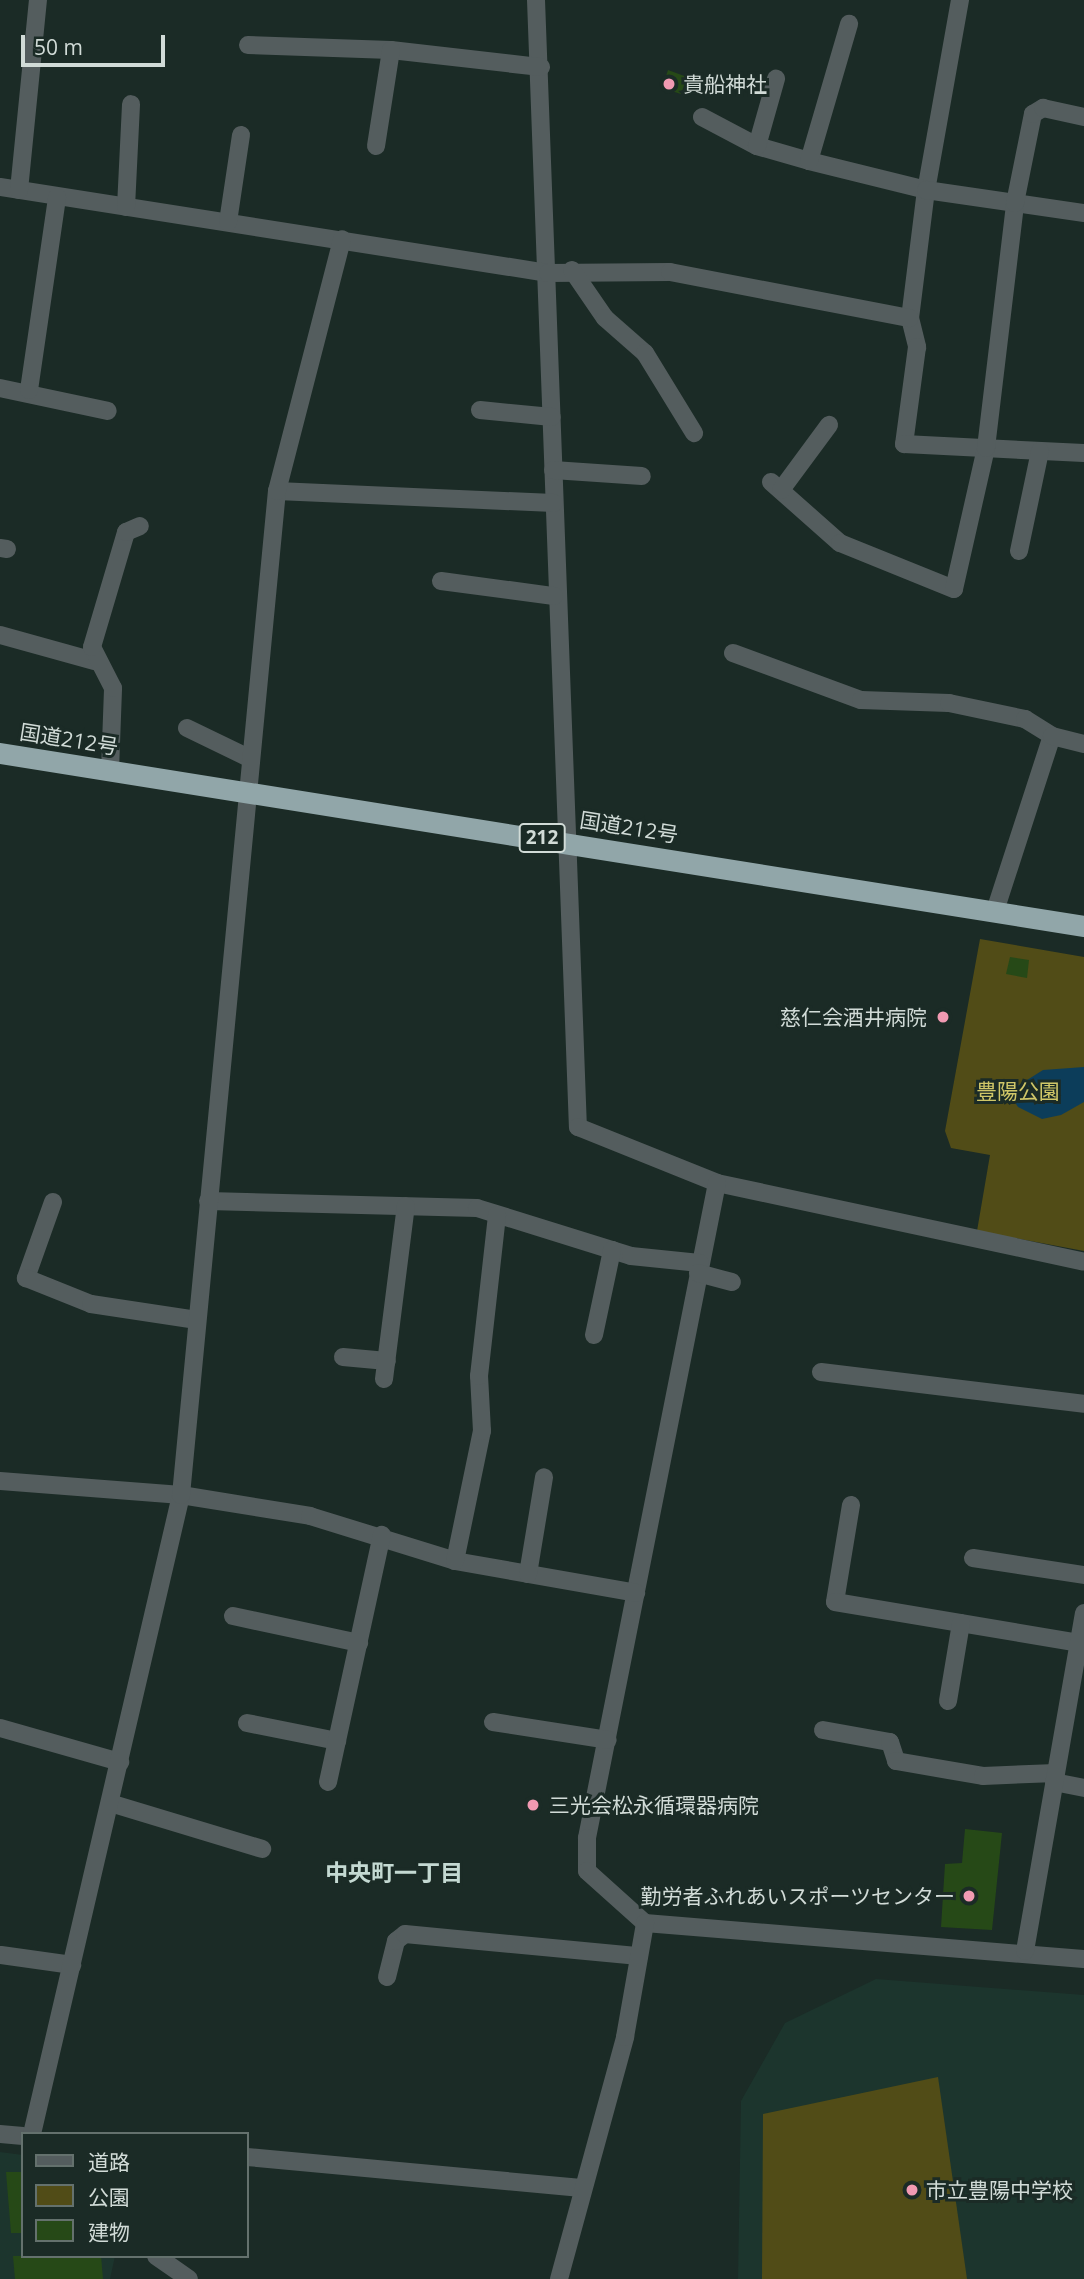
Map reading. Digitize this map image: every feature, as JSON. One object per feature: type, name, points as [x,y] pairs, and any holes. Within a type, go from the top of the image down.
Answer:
[{"type":"highway","name":"国道212号","points":[[0,752],[1084,926]]},
{"type":"street","points":[[19,190],[38,0]]},
{"type":"street","points":[[536,0],[548,273],[554,596],[578,1127],[717,1183],[1084,1262]]},
{"type":"street","points":[[960,0],[926,190],[910,318],[917,347],[904,444],[1084,453]]},
{"type":"street","points":[[809,161],[849,24]]},
{"type":"street","points":[[248,45],[391,50],[541,67]]},
{"type":"street","points":[[376,146],[391,50]]},
{"type":"street","points":[[757,146],[776,79]]},
{"type":"street","points":[[126,207],[131,104]]},
{"type":"street","points":[[829,425],[776,486],[840,543],[954,589],[986,448],[1015,203],[1033,114],[1043,108],[1084,117]]},
{"type":"street","points":[[702,117],[757,146],[809,161],[926,190],[1084,213]]},
{"type":"street","points":[[228,222],[241,135]]},
{"type":"street","points":[[0,187],[548,273],[572,270],[670,272],[910,318]]},
{"type":"street","points":[[29,390],[57,197]]},
{"type":"street","points":[[32,2132],[181,1495],[249,758],[277,491],[342,239]]},
{"type":"street","points":[[572,270],[605,318],[645,353],[694,433]]},
{"type":"street","points":[[0,388],[29,390],[41,400],[108,411]]},
{"type":"street","points":[[480,410],[551,417]]},
{"type":"street","points":[[1019,551],[1040,451]]},
{"type":"street","points":[[553,470],[642,476]]},
{"type":"street","points":[[277,491],[554,503]]},
{"type":"street","points":[[94,661],[101,602],[125,532],[140,526]]},
{"type":"street","points":[[441,581],[554,596]]},
{"type":"street","points":[[0,635],[94,661],[113,688],[110,771]]},
{"type":"street","points":[[733,653],[861,700],[949,703],[1025,719],[1052,736],[1084,744]]},
{"type":"street","points":[[187,728],[249,758]]},
{"type":"street","points":[[995,911],[1052,736]]},
{"type":"street","points":[[717,1183],[587,1838],[587,1871],[645,1923],[1025,1951],[1084,1959]]},
{"type":"street","points":[[208,1201],[406,1206],[497,1215],[612,1250],[699,1268],[732,1282]]},
{"type":"street","points":[[52,1202],[26,1278],[91,1304],[197,1320]]},
{"type":"street","points":[[384,1379],[406,1206]]},
{"type":"street","points":[[455,1561],[482,1431],[480,1376],[497,1215]]},
{"type":"street","points":[[594,1335],[612,1250]]},
{"type":"street","points":[[343,1357],[387,1361]]},
{"type":"street","points":[[821,1373],[1084,1404]]},
{"type":"street","points":[[528,1574],[544,1477]]},
{"type":"street","points":[[0,1481],[181,1495],[382,1535],[455,1561],[636,1593]]},
{"type":"street","points":[[851,1505],[835,1602],[1079,1643]]},
{"type":"street","points":[[328,1782],[382,1535]]},
{"type":"street","points":[[973,1558],[1084,1575]]},
{"type":"street","points":[[1025,1951],[1084,1613]]},
{"type":"street","points":[[233,1616],[359,1643]]},
{"type":"street","points":[[948,1701],[961,1623]]},
{"type":"street","points":[[493,1722],[608,1740]]},
{"type":"street","points":[[247,1723],[337,1741]]},
{"type":"street","points":[[0,1728],[120,1762]]},
{"type":"street","points":[[823,1730],[890,1742],[896,1761],[983,1776],[1055,1777],[1084,1788]]},
{"type":"street","points":[[110,1803],[262,1849]]},
{"type":"street","points":[[559,2279],[579,2188],[625,2037],[645,1923]]},
{"type":"street","points":[[387,1977],[396,1941],[405,1934],[639,1956]]},
{"type":"street","points":[[1,1955],[72,1965]]},
{"type":"street","points":[[0,2134],[21,2136]]},
{"type":"street","points":[[248,2157],[579,2188]]},
{"type":"street","points":[[159,2258],[190,2279]]},
{"type":"shaded area","name":"市立豊陽中学校","points":[[876,1979],[1084,1995],[1084,2279],[738,2279],[741,2101],[785,2023]]},
{"type":"shaded area","points":[[0,2152],[21,2155],[21,2258],[115,2258],[110,2279],[0,2279]]},
{"type":"green space","name":"豊陽公園","points":[[980,939],[1084,957],[1084,1251],[977,1231],[990,1155],[951,1148],[945,1131]]},
{"type":"green space","points":[[938,2077],[967,2279],[762,2279],[763,2114]]},
{"type":"water","points":[[1084,1067],[1084,1102],[1061,1115],[1042,1119],[1018,1107],[1008,1092],[1043,1070]]},
{"type":"building","points":[[668,70],[687,77],[681,94],[662,88]]},
{"type":"building","points":[[1010,957],[1029,960],[1027,978],[1006,974]]},
{"type":"building","name":"勤労者ふれあいスポーツセンター","points":[[965,1829],[1002,1833],[992,1930],[941,1927],[945,1864],[962,1863]]},
{"type":"building","points":[[6,2172],[21,2172],[21,2233],[11,2233]]},
{"type":"building","points":[[13,2256],[101,2258],[103,2279],[15,2279]]},
{"type":"place","name":"貴船神社","points":[[669,84]]},
{"type":"place","name":"慈仁会酒井病院","points":[[943,1017]]},
{"type":"place","name":"三光会松永循環器病院","points":[[533,1805]]},
{"type":"place","name":"勤労者ふれあいスポーツセンター","points":[[969,1896]]},
{"type":"place","name":"市立豊陽中学校","points":[[912,2190]]},
{"type":"district","name":"中央町一丁目","points":[[394,1872]]}]
